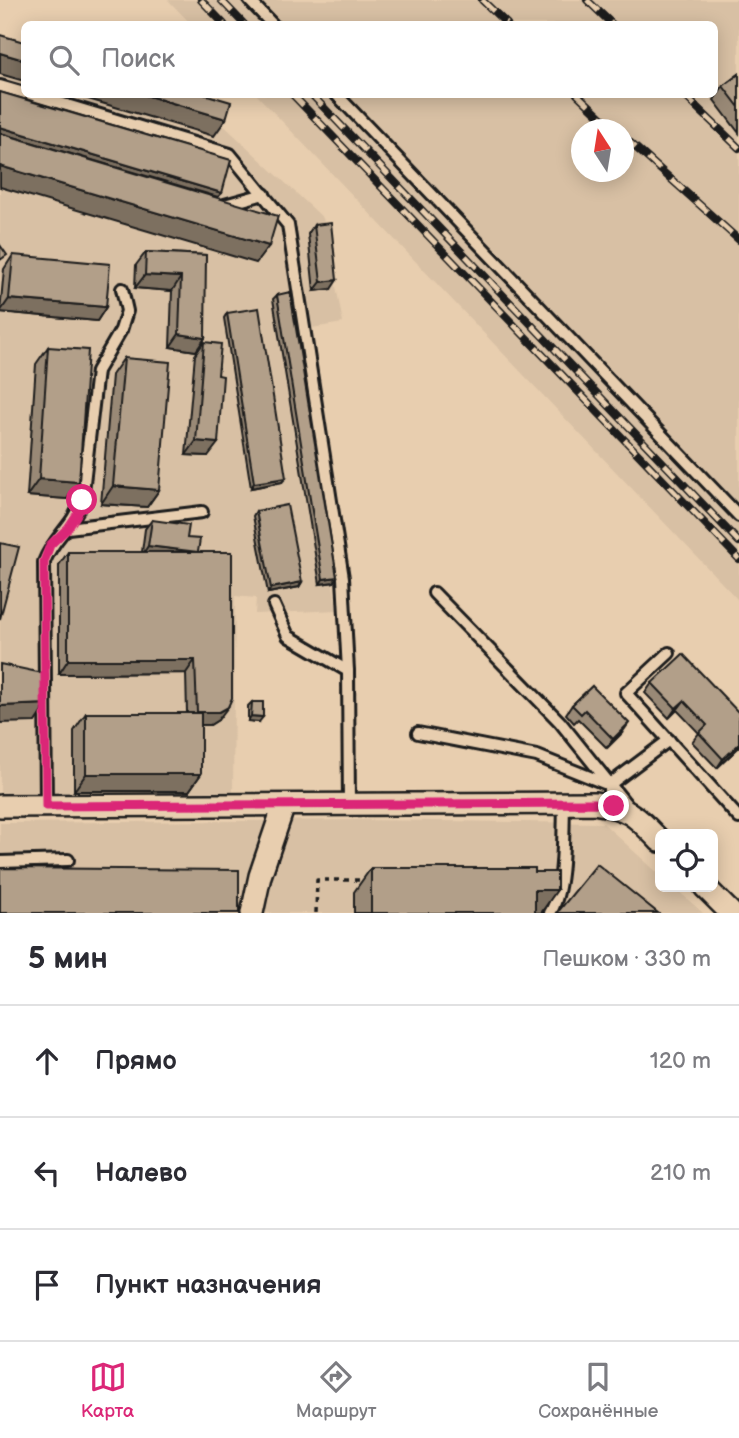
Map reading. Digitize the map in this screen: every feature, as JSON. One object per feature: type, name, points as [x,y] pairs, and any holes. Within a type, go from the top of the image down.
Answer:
[{"type":"street","points":[[0,806],[594,803],[633,813],[655,836]]},
{"type":"street","points":[[252,913],[260,876],[284,804]]},
{"type":"street","points":[[710,892],[731,913]]},
{"type":"lane","points":[[249,0],[269,21]]},
{"type":"lane","points":[[0,86],[21,92]]},
{"type":"lane","points":[[43,98],[230,154],[288,225],[343,578],[348,671],[349,804]]},
{"type":"lane","points":[[340,98],[739,516]]},
{"type":"lane","points":[[209,203],[222,206],[264,194]]},
{"type":"lane","points":[[46,806],[44,562],[50,545],[68,528],[78,513],[82,500],[97,371],[121,330],[127,311],[122,289]]},
{"type":"lane","points":[[68,528],[202,513]]},
{"type":"lane","points":[[434,593],[560,722],[633,813]]},
{"type":"lane","points":[[274,605],[288,636],[348,671]]},
{"type":"lane","points":[[669,653],[626,692],[739,818]]},
{"type":"lane","points":[[418,733],[537,756],[609,785]]},
{"type":"lane","points":[[609,785],[669,740]]},
{"type":"lane","points":[[594,803],[604,799],[609,793],[609,785]]},
{"type":"lane","points":[[550,913],[558,889],[564,804]]},
{"type":"lane","points":[[0,862],[68,860]]},
{"type":"path","points":[[316,913],[317,880],[370,880]]},
{"type":"shaded area","points":[[168,0],[739,0],[739,601],[260,98],[718,98],[718,21],[188,21]]},
{"type":"shaded area","points":[[0,56],[21,62],[21,98],[142,98],[218,120],[323,218],[343,323],[293,331],[337,610],[255,614],[256,598],[235,596],[233,792],[0,794]]},
{"type":"shaded area","points":[[359,820],[603,823],[655,870],[655,892],[680,892],[703,913],[0,913],[0,823]]},
{"type":"building","points":[[0,35],[21,41],[21,59],[0,53]]},
{"type":"building","points":[[739,74],[739,107],[723,86]]},
{"type":"building","points":[[0,92],[231,160],[222,193],[0,127]]},
{"type":"building","points":[[155,98],[218,98],[231,102],[226,119]]},
{"type":"building","points":[[0,133],[278,216],[269,246],[0,166]]},
{"type":"building","points":[[331,223],[337,280],[321,282],[314,225]]},
{"type":"building","points":[[0,245],[7,255],[0,260]]},
{"type":"building","points":[[146,252],[206,255],[205,338],[179,334],[181,277],[145,275]]},
{"type":"building","points":[[13,255],[110,264],[106,307],[9,299]]},
{"type":"building","points":[[290,292],[337,577],[323,579],[277,295]]},
{"type":"building","points":[[259,308],[286,478],[254,483],[227,313]]},
{"type":"building","points":[[204,342],[221,344],[218,375],[223,376],[218,443],[196,441]]},
{"type":"building","points":[[48,347],[88,350],[79,482],[39,479]]},
{"type":"building","points":[[124,358],[170,362],[159,490],[113,486]]},
{"type":"building","points":[[287,505],[302,582],[271,588],[256,511]]},
{"type":"building","points":[[152,520],[189,525],[187,538],[200,539],[198,552],[148,546]]},
{"type":"building","points":[[0,543],[19,547],[0,619]]},
{"type":"building","points":[[68,552],[232,552],[232,698],[228,707],[219,712],[197,712],[195,660],[68,660]]},
{"type":"building","points":[[683,654],[739,713],[739,744],[723,759],[699,733],[707,725],[684,701],[676,708],[652,683]]},
{"type":"building","points":[[0,664],[47,674],[47,704],[0,706]]},
{"type":"building","points":[[592,686],[629,723],[613,739],[585,710],[581,714],[572,705]]},
{"type":"building","points":[[252,702],[263,702],[263,717],[251,716]]},
{"type":"building","points":[[86,713],[201,713],[201,774],[86,774]]},
{"type":"building","points":[[597,864],[658,913],[557,913]]},
{"type":"building","points":[[0,868],[239,870],[239,913],[0,913]]},
{"type":"building","points":[[371,868],[535,868],[535,872],[557,872],[557,890],[535,890],[535,913],[371,913]]},
{"type":"railway","points":[[201,0],[221,21]]},
{"type":"railway","points":[[221,0],[241,21]]},
{"type":"railway","points":[[482,0],[504,21]]},
{"type":"railway","points":[[587,0],[609,21]]},
{"type":"railway","points":[[296,98],[739,559]]},
{"type":"railway","points":[[315,98],[739,542]]},
{"type":"railway","points":[[581,98],[603,119]]},
{"type":"railway","points":[[687,98],[739,148]]},
{"type":"railway","points":[[634,146],[739,240]]},
{"type":"route","points":[[82,500],[78,513],[68,528],[50,545],[44,562],[46,806],[594,803],[614,806]]}]
